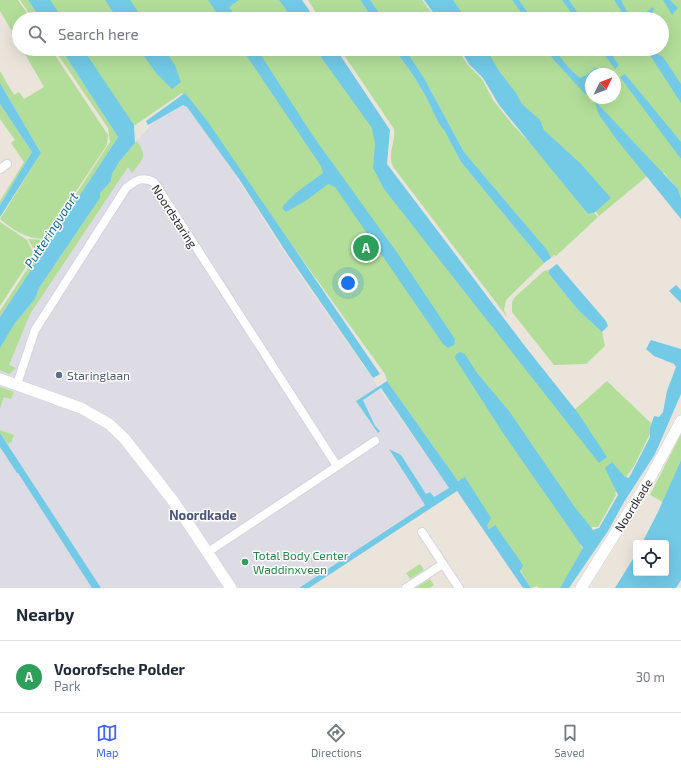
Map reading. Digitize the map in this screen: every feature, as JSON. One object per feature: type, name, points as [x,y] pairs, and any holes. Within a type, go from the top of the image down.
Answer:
[{"type":"street","name":"Noordstaring","points":[[17,384],[35,330],[126,188],[140,178],[146,178],[154,182],[337,466]]},
{"type":"street","points":[[0,379],[75,405],[109,424],[124,438],[159,480],[231,588]]},
{"type":"street","name":"Noordkade","points":[[580,588],[649,480],[681,421]]},
{"type":"street","points":[[208,552],[375,441]]},
{"type":"street","points":[[422,532],[458,588]]},
{"type":"street","points":[[406,588],[443,564]]},
{"type":"shaded area","points":[[182,93],[290,261],[449,488],[299,588],[0,588],[0,346],[124,154]]},
{"type":"green space","points":[[0,0],[18,0],[26,12],[12,12],[12,31],[0,11]]},
{"type":"green space","points":[[20,0],[28,0],[36,12],[28,12]]},
{"type":"green space","points":[[35,0],[288,0],[297,12],[43,12]]},
{"type":"green space","points":[[308,0],[360,0],[368,12],[316,12]]},
{"type":"green space","points":[[370,0],[422,0],[431,12],[379,12]]},
{"type":"green space","points":[[437,0],[681,0],[681,153],[677,153],[681,159],[681,198],[678,189],[664,173],[652,172],[599,216],[476,56],[669,56],[669,12],[445,12]]},
{"type":"green space","points":[[26,56],[56,56],[108,135],[107,145],[44,239],[38,239],[20,233],[0,219],[41,153],[0,83],[0,71],[14,95],[19,92],[24,99],[44,87]]},
{"type":"green space","points":[[59,56],[66,56],[118,137],[0,317],[0,311],[110,142],[108,128]]},
{"type":"green space","points":[[73,56],[328,56],[377,127],[383,173],[571,413],[607,381],[654,426],[634,466],[615,493],[616,495],[598,527],[592,527],[580,545],[583,549],[560,588],[539,588],[537,586],[531,588],[494,526],[489,529],[486,526],[460,480],[458,481],[387,381],[385,374],[182,93],[125,132]]},
{"type":"green space","points":[[345,56],[399,56],[425,94],[441,127],[461,162],[544,263],[506,300],[504,310],[507,317],[394,168],[391,154],[394,129]]},
{"type":"green space","points":[[410,56],[462,56],[468,65],[482,79],[493,100],[513,125],[544,158],[588,214],[594,213],[598,217],[556,256],[554,255],[551,258],[529,229],[464,152],[424,78]]},
{"type":"green space","points":[[0,104],[32,152],[0,205],[0,201],[24,162],[11,143],[15,140],[0,119]]},
{"type":"green space","points":[[137,141],[142,151],[143,158],[132,173],[128,167],[30,314],[9,365],[16,368],[9,374],[0,370],[0,348],[15,323],[35,299],[39,288],[100,198],[100,193],[111,181],[112,174],[119,162]]},
{"type":"green space","points":[[0,222],[27,240],[34,254],[0,306]]},
{"type":"green space","points":[[28,239],[43,240],[36,253]]},
{"type":"green space","points":[[549,270],[549,274],[578,310],[602,332],[605,346],[586,364],[554,365],[512,312],[512,302],[515,297],[544,271]]},
{"type":"green space","points":[[0,387],[14,392],[11,399],[4,397],[0,408]]},
{"type":"green space","points":[[0,430],[14,435],[11,443],[8,444],[0,433]]},
{"type":"green space","points":[[681,434],[681,460],[663,502],[650,495]]},
{"type":"green space","points":[[420,564],[424,570],[410,579],[406,573]]},
{"type":"green space","points":[[430,579],[434,585],[430,588],[415,588]]},
{"type":"water","points":[[28,0],[50,0],[58,12],[36,12]]},
{"type":"water","points":[[105,0],[130,0],[138,12],[113,12]]},
{"type":"water","points":[[208,0],[239,0],[229,7],[232,12],[216,12]]},
{"type":"water","points":[[279,0],[302,0],[310,12],[288,12]]},
{"type":"water","points":[[360,0],[370,0],[379,12],[368,12]]},
{"type":"water","points":[[424,0],[453,0],[461,12],[433,12]]},
{"type":"water","points":[[512,0],[519,0],[527,12],[521,12]]},
{"type":"water","points":[[562,0],[569,0],[577,12],[571,12]]},
{"type":"water","points":[[614,0],[621,0],[628,12],[622,12]]},
{"type":"water","points":[[663,0],[670,0],[678,8],[672,15]]},
{"type":"water","points":[[653,7],[654,10],[652,12],[646,12]]},
{"type":"water","points":[[66,56],[88,56],[134,125],[135,143],[119,162],[112,174],[111,181],[100,193],[100,198],[39,288],[35,299],[15,323],[0,348],[0,317],[118,137]]},
{"type":"water","points":[[144,56],[169,56],[175,65],[181,82],[172,89],[156,73]]},
{"type":"water","points":[[247,56],[262,56],[313,136],[398,254],[455,339],[454,345],[448,348],[443,344],[335,187],[328,184],[307,200],[286,212],[282,208],[297,192],[323,173],[321,166]]},
{"type":"water","points":[[320,56],[341,56],[390,130],[387,164],[524,345],[578,413],[607,457],[599,463],[384,189],[373,168],[375,144],[372,128]]},
{"type":"water","points":[[399,56],[410,56],[424,78],[464,152],[547,250],[551,258],[544,263],[461,162],[441,127],[425,94]]},
{"type":"water","points":[[464,56],[490,56],[522,104],[540,120],[544,130],[581,164],[611,198],[594,213],[588,214],[499,105],[483,78],[469,64]]},
{"type":"water","points":[[551,56],[559,56],[568,67],[580,78],[585,76],[585,94]]},
{"type":"water","points":[[605,56],[613,56],[619,65],[614,68]]},
{"type":"water","points":[[651,56],[663,57],[681,84],[681,103]]},
{"type":"water","points":[[625,74],[681,142],[681,159],[621,78],[621,76]]},
{"type":"water","points":[[0,83],[41,153],[0,217],[0,205],[32,152],[0,104]]},
{"type":"water","points":[[185,93],[208,122],[380,374],[373,378],[286,252],[239,179],[187,107],[183,105],[148,125],[146,121]]},
{"type":"water","points":[[595,104],[598,104],[678,189],[681,198],[681,219],[617,140],[599,115]]},
{"type":"water","points":[[557,264],[606,321],[608,326],[602,332],[578,310],[549,274],[549,270]]},
{"type":"water","points":[[676,285],[681,290],[681,303],[669,291]]},
{"type":"water","points":[[651,340],[681,349],[681,394],[655,454],[624,502],[608,531],[569,588],[560,588],[583,548],[503,433],[455,358],[456,354],[460,352],[465,354],[477,373],[509,411],[574,506],[593,530],[599,528],[618,495],[605,468],[612,462],[624,476],[628,478],[650,437],[650,428],[654,416],[659,417],[663,412],[667,391],[676,367],[674,364],[654,356],[646,349]]},
{"type":"water","points":[[387,381],[458,481],[465,477],[491,518],[487,526],[489,529],[495,525],[523,565],[520,571],[531,588],[523,588],[457,491],[309,588],[299,588],[425,505],[389,449],[401,455],[426,494],[430,492],[434,497],[449,488],[381,388],[363,400],[375,426],[380,431],[378,433],[356,401]]},
{"type":"water","points":[[0,433],[101,588],[92,588],[0,447]]},
{"type":"water","points":[[681,460],[681,580],[676,588],[615,588],[633,559],[633,576],[669,576],[669,540],[644,540],[658,512]]},
{"type":"place","name":"Voorofsche Polder","points":[[366,248]]},
{"type":"place","name":"Staringlaan","points":[[59,375]]},
{"type":"place","name":"Total Body Center Waddinxveen","points":[[245,562]]},
{"type":"district","name":"Noordkade","points":[[203,515]]},
{"type":"water label","name":"Putteringvaart","points":[[51,230]]}]
